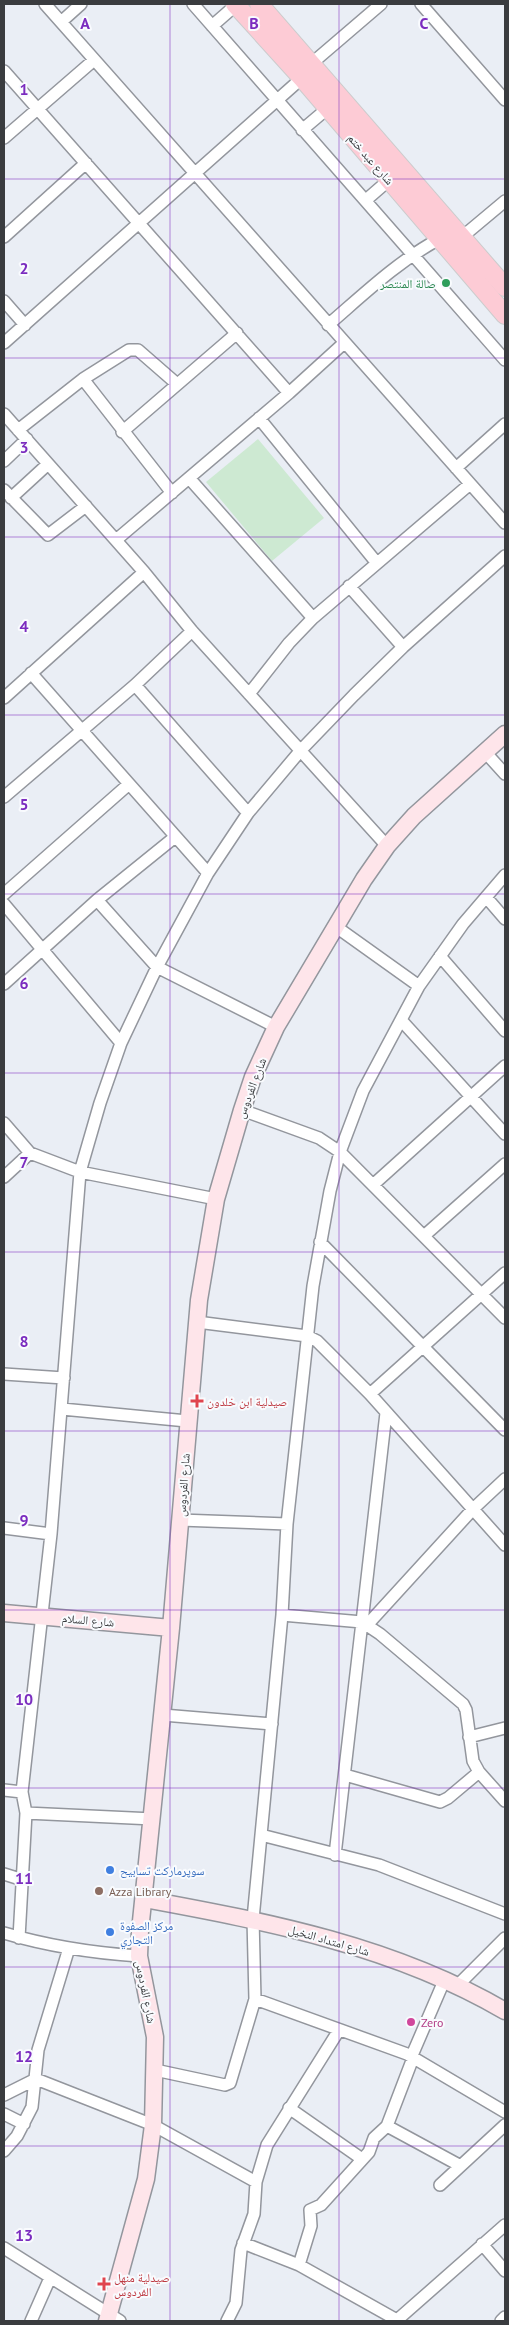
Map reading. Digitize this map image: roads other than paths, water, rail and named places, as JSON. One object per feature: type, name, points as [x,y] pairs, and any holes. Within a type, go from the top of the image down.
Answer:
[{"type":"main road","name":"شارع عبد ختم","points":[[235,4],[306,71],[462,237],[505,287]]},
{"type":"main road","name":"شارع عبد ختم","points":[[259,4],[306,71],[328,108],[505,315]]},
{"type":"street","points":[[45,4],[196,172],[328,325],[505,523]]},
{"type":"street","points":[[61,22],[82,4]]},
{"type":"street","points":[[193,4],[276,101],[413,253],[505,360]]},
{"type":"street","points":[[212,26],[235,4]]},
{"type":"street","points":[[4,343],[140,224],[381,4]]},
{"type":"street","points":[[421,4],[503,94]]},
{"type":"street","points":[[4,138],[94,60]]},
{"type":"street","points":[[4,71],[289,393]]},
{"type":"street","points":[[302,130],[328,108]]},
{"type":"street","points":[[4,237],[86,163]]},
{"type":"street","points":[[366,200],[389,180]]},
{"type":"street","points":[[462,237],[505,201]]},
{"type":"street","points":[[328,325],[390,270],[413,253],[439,239]]},
{"type":"street","points":[[4,300],[25,324]]},
{"type":"street","points":[[122,432],[237,333]]},
{"type":"street","points":[[116,540],[289,393],[344,343]]},
{"type":"street","points":[[18,430],[83,379],[129,350],[138,350],[177,384]]},
{"type":"street","points":[[83,379],[122,432],[172,493]]},
{"type":"street","points":[[4,414],[144,572],[192,631],[387,846]]},
{"type":"street","points":[[259,418],[376,562]]},
{"type":"street","points":[[456,468],[505,424]]},
{"type":"street","points":[[4,461],[27,439]]},
{"type":"street","points":[[48,464],[7,494],[48,535],[86,506]]},
{"type":"street","points":[[189,478],[313,618]]},
{"type":"street","points":[[250,694],[289,642],[313,618],[376,562],[470,484]]},
{"type":"street","points":[[20,1938],[26,1814],[22,1792],[51,1534],[80,1172],[100,1103],[121,1043],[157,967],[208,873],[248,813],[301,750],[354,695],[403,647],[505,556]]},
{"type":"street","points":[[4,698],[144,572]]},
{"type":"street","points":[[349,586],[403,647]]},
{"type":"street","points":[[4,797],[81,729],[135,685],[192,631]]},
{"type":"street","points":[[31,674],[208,873]]},
{"type":"street","points":[[135,685],[248,813]]},
{"type":"street","name":"شارع الفردوس","points":[[112,2319],[146,2179],[153,2124],[155,2037],[139,1956],[171,1628],[197,1322],[207,1243],[216,1199],[253,1077],[276,1026],[335,926],[387,846],[414,816],[505,734]]},
{"type":"street","points":[[485,752],[505,774]]},
{"type":"street","points":[[4,894],[130,784]]},
{"type":"street","points":[[4,984],[97,900],[175,837]]},
{"type":"street","points":[[155,2070],[225,2085],[230,2083],[255,1999],[253,1919],[282,1616],[287,1524],[306,1336],[320,1242],[340,1152],[363,1091],[419,986],[440,956],[505,875]]},
{"type":"street","points":[[486,898],[505,919]]},
{"type":"street","points":[[97,900],[157,967],[276,1026]]},
{"type":"street","points":[[4,904],[121,1043]]},
{"type":"street","points":[[335,926],[419,986]]},
{"type":"street","points":[[440,956],[505,1032]]},
{"type":"street","points":[[401,1020],[505,1134]]},
{"type":"street","points":[[374,1184],[505,1066]]},
{"type":"street","points":[[242,1110],[319,1138],[340,1152],[374,1184],[505,1318]]},
{"type":"street","points":[[4,1123],[30,1154],[80,1172],[216,1199]]},
{"type":"street","points":[[4,1176],[30,1154]]},
{"type":"street","points":[[424,1235],[505,1164]]},
{"type":"street","points":[[320,1242],[505,1430]]},
{"type":"street","points":[[370,1394],[480,1293],[505,1273]]},
{"type":"street","points":[[197,1322],[306,1336],[327,1350],[370,1394],[505,1545]]},
{"type":"street","points":[[4,1374],[64,1378]]},
{"type":"street","points":[[62,1409],[188,1421]]},
{"type":"street","points":[[335,1855],[365,1623],[386,1413]]},
{"type":"street","points":[[365,1623],[473,1509],[505,1479]]},
{"type":"street","points":[[180,1520],[287,1524]]},
{"type":"street","points":[[4,1528],[51,1534]]},
{"type":"street","name":"شارع السلام","points":[[4,1613],[171,1628]]},
{"type":"street","points":[[282,1616],[365,1623],[458,1698],[466,1710],[470,1753],[479,1772],[505,1801]]},
{"type":"street","points":[[163,1715],[272,1724]]},
{"type":"street","points":[[469,1737],[505,1728]]},
{"type":"street","points":[[345,1775],[440,1802],[448,1798],[479,1772]]},
{"type":"street","points":[[4,1790],[22,1792]]},
{"type":"street","points":[[26,1814],[153,1819]]},
{"type":"street","points":[[261,1835],[379,1865],[505,1914]]},
{"type":"street","points":[[4,1874],[23,1880]]},
{"type":"street","name":"شارع امتداد النخيل","points":[[144,1899],[253,1919],[300,1930],[366,1950],[407,1965],[505,2011]]},
{"type":"street","points":[[4,1933],[69,1948],[105,1954],[139,1956]]},
{"type":"street","points":[[299,2265],[311,2226],[310,2210],[321,2205],[369,2152],[374,2138],[387,2126],[413,2058],[413,2053],[450,1984],[505,1938]]},
{"type":"street","points":[[4,2151],[24,2124],[32,2107],[38,2050],[69,1948]]},
{"type":"street","points":[[255,1999],[407,2054],[426,2063],[505,2112]]},
{"type":"street","points":[[228,2321],[236,2303],[240,2260],[254,2214],[256,2182],[267,2145],[339,2030]]},
{"type":"street","points":[[4,2096],[36,2078]]},
{"type":"street","points":[[36,2078],[153,2124],[256,2182]]},
{"type":"street","points":[[289,2108],[362,2159]]},
{"type":"street","points":[[4,2114],[24,2124]]},
{"type":"street","points":[[440,2185],[505,2125]]},
{"type":"street","points":[[387,2126],[459,2166]]},
{"type":"street","points":[[244,2243],[299,2265],[396,2321],[505,2224]]},
{"type":"street","points":[[482,2244],[505,2271]]},
{"type":"street","points":[[4,2248],[112,2319]]},
{"type":"street","points":[[31,2321],[50,2278]]},
{"type":"street","points":[[501,2321],[505,2317]]},
{"type":"place","name":"صالة المنتصر","points":[[446,283]]},
{"type":"place","name":"صيدلية ابن خلدون","points":[[197,1401]]},
{"type":"place","name":"سوپرمارکت تسابيح","points":[[110,1870]]},
{"type":"place","name":"Azza Library","points":[[99,1891]]},
{"type":"place","name":"مركز الصفوة التجاري","points":[[110,1932]]},
{"type":"place","name":"Zero","points":[[411,2022]]},
{"type":"place","name":"صيدلية منهل الفردوس","points":[[104,2284]]}]
